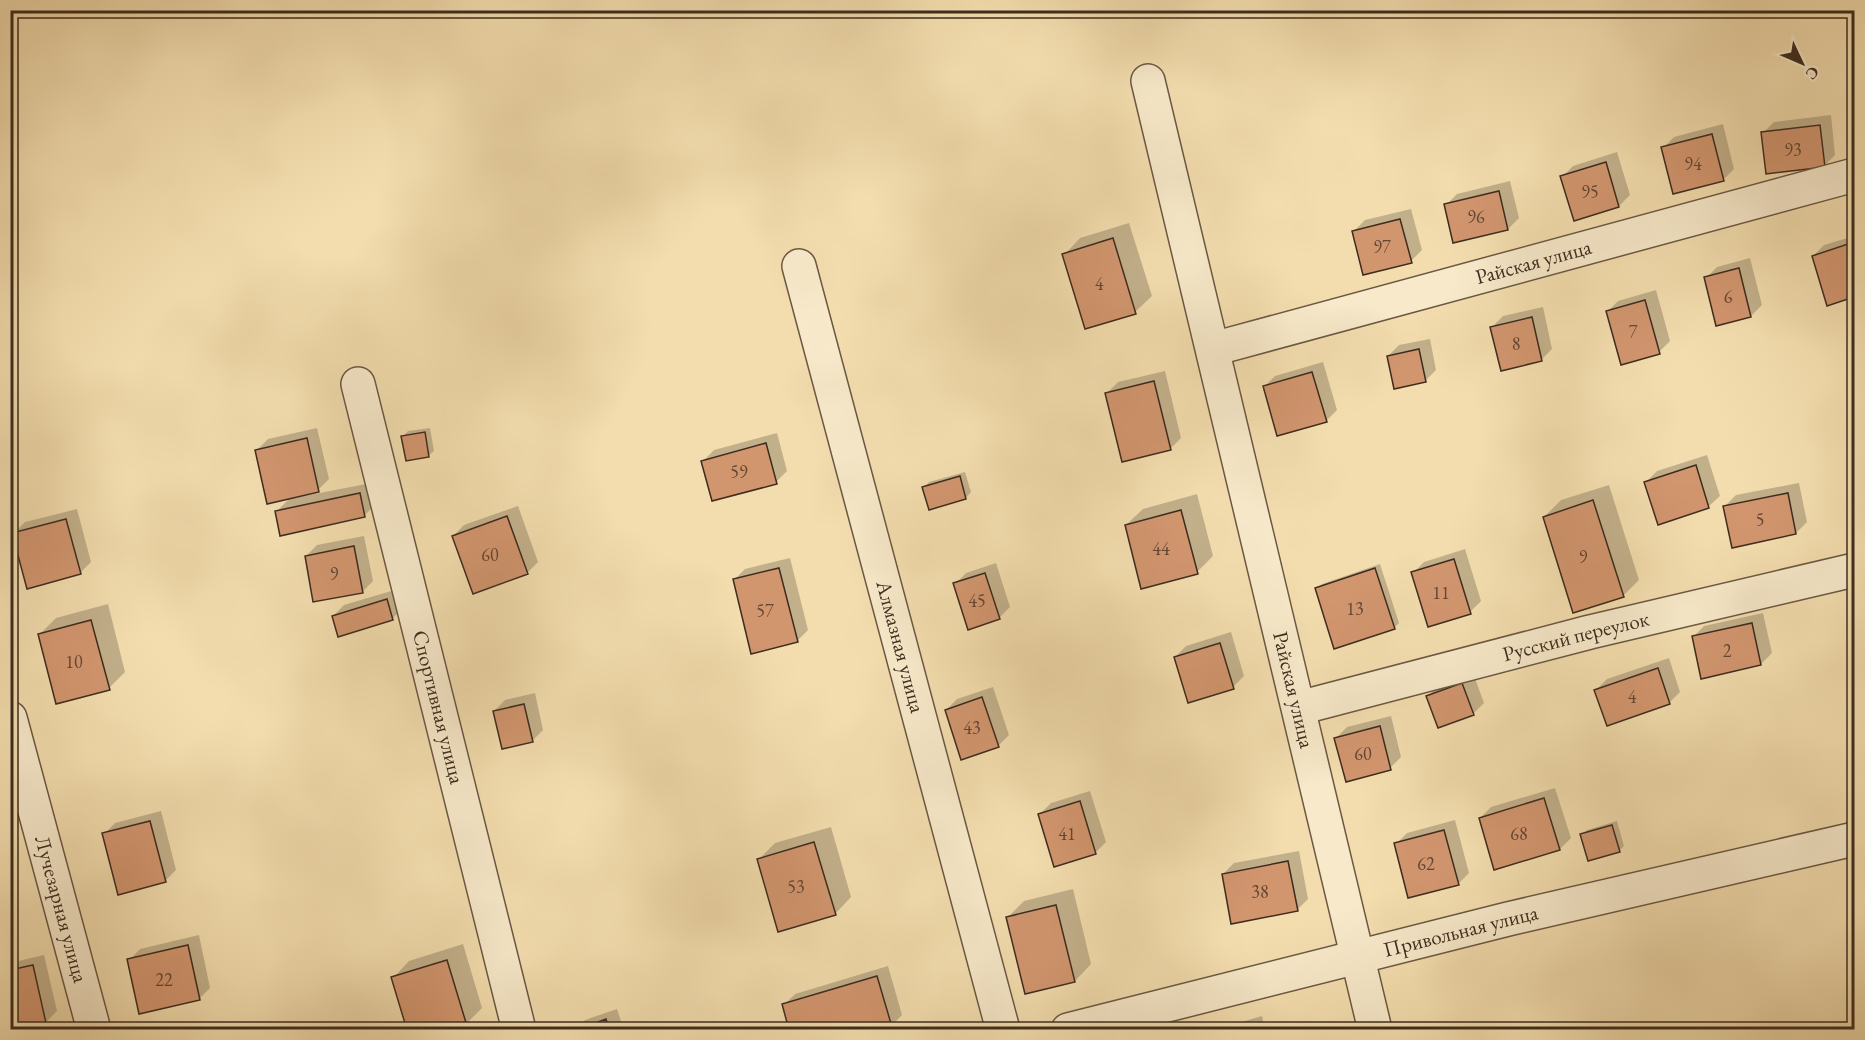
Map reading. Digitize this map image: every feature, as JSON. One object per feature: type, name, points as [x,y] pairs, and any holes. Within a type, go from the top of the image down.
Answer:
[{"type":"street","name":"Райская улица","points":[[1148,81],[1375,1029]]},
{"type":"street","name":"Райская улица","points":[[1212,349],[1854,175]]},
{"type":"street","name":"Алмазная улица","points":[[800,266],[1004,1029]]},
{"type":"street","name":"Спортивная улица","points":[[358,384],[519,1029]]},
{"type":"street","name":"Русский переулок","points":[[1299,708],[1590,632],[1854,570]]},
{"type":"street","name":"Лучезарная улица","points":[[10,718],[94,1029]]},
{"type":"street","name":"Привольная улица","points":[[1068,1029],[1854,839]]},
{"type":"building","points":[[1820,125],[1825,167],[1766,174],[1761,132]]},
{"type":"building","points":[[1712,134],[1724,181],[1673,194],[1661,147]]},
{"type":"building","points":[[1606,162],[1619,207],[1574,221],[1560,176]]},
{"type":"building","points":[[1499,191],[1508,230],[1453,243],[1444,204]]},
{"type":"building","points":[[1400,219],[1412,263],[1363,275],[1352,231]]},
{"type":"building","points":[[1113,238],[1136,314],[1085,329],[1062,254]]},
{"type":"building","points":[[1854,242],[1854,297],[1827,306],[1812,256]]},
{"type":"building","points":[[1739,268],[1751,317],[1716,326],[1704,277]]},
{"type":"building","points":[[1645,300],[1660,354],[1621,365],[1606,311]]},
{"type":"building","points":[[1532,317],[1542,361],[1501,371],[1490,327]]},
{"type":"building","points":[[1419,349],[1426,382],[1394,389],[1387,356]]},
{"type":"building","points":[[1312,372],[1327,422],[1277,436],[1263,386]]},
{"type":"building","points":[[1154,381],[1171,450],[1122,462],[1105,393]]},
{"type":"building","points":[[425,432],[429,457],[406,461],[401,436]]},
{"type":"building","points":[[307,438],[319,492],[267,504],[255,450]]},
{"type":"building","points":[[766,443],[777,484],[712,501],[701,461]]},
{"type":"building","points":[[1696,465],[1709,508],[1658,525],[1644,482]]},
{"type":"building","points":[[960,476],[966,499],[929,510],[922,487]]},
{"type":"building","points":[[360,493],[365,517],[280,536],[275,511]]},
{"type":"building","points":[[1788,493],[1796,534],[1732,548],[1723,506]]},
{"type":"building","points":[[1593,500],[1624,597],[1573,613],[1543,517]]},
{"type":"building","points":[[1181,510],[1198,574],[1141,589],[1125,525]]},
{"type":"building","points":[[507,516],[528,574],[473,594],[452,536]]},
{"type":"building","points":[[66,519],[81,574],[27,589],[12,533]]},
{"type":"building","points":[[354,546],[363,593],[313,602],[305,556]]},
{"type":"building","points":[[1454,559],[1471,614],[1428,627],[1411,572]]},
{"type":"building","points":[[779,568],[798,642],[751,654],[733,579]]},
{"type":"building","points":[[1375,568],[1395,629],[1334,649],[1315,588]]},
{"type":"building","points":[[985,573],[1000,619],[968,630],[953,583]]},
{"type":"building","points":[[387,599],[393,620],[338,637],[332,616]]},
{"type":"building","points":[[91,620],[110,690],[56,704],[38,634]]},
{"type":"building","points":[[1752,623],[1761,665],[1701,679],[1692,636]]},
{"type":"building","points":[[1220,643],[1234,689],[1188,703],[1174,657]]},
{"type":"building","points":[[1658,668],[1670,704],[1607,726],[1594,690]]},
{"type":"building","points":[[1462,683],[1474,715],[1438,728],[1426,696]]},
{"type":"building","points":[[982,697],[999,747],[961,760],[945,710]]},
{"type":"building","points":[[524,704],[533,742],[502,749],[493,711]]},
{"type":"building","points":[[1380,726],[1391,770],[1346,782],[1334,738]]},
{"type":"building","points":[[1544,798],[1560,850],[1494,870],[1479,818]]},
{"type":"building","points":[[1080,801],[1096,854],[1054,867],[1038,814]]},
{"type":"building","points":[[150,821],[166,882],[118,895],[102,833]]},
{"type":"building","points":[[1612,825],[1620,852],[1588,861],[1580,834]]},
{"type":"building","points":[[1444,830],[1459,885],[1408,898],[1394,843]]},
{"type":"building","points":[[814,842],[836,915],[778,932],[757,859]]},
{"type":"building","points":[[1288,861],[1298,911],[1231,924],[1222,874]]},
{"type":"building","points":[[1056,905],[1075,982],[1025,994],[1006,917]]},
{"type":"building","points":[[188,945],[200,1000],[139,1014],[127,959]]},
{"type":"building","points":[[447,960],[467,1026],[454,1030],[407,1030],[391,977]]},
{"type":"building","points":[[33,965],[46,1023],[10,1030],[10,970]]},
{"type":"building","points":[[877,976],[892,1027],[789,1030],[782,1004]]},
{"type":"building","points":[[606,1019],[609,1030],[577,1030]]}]
